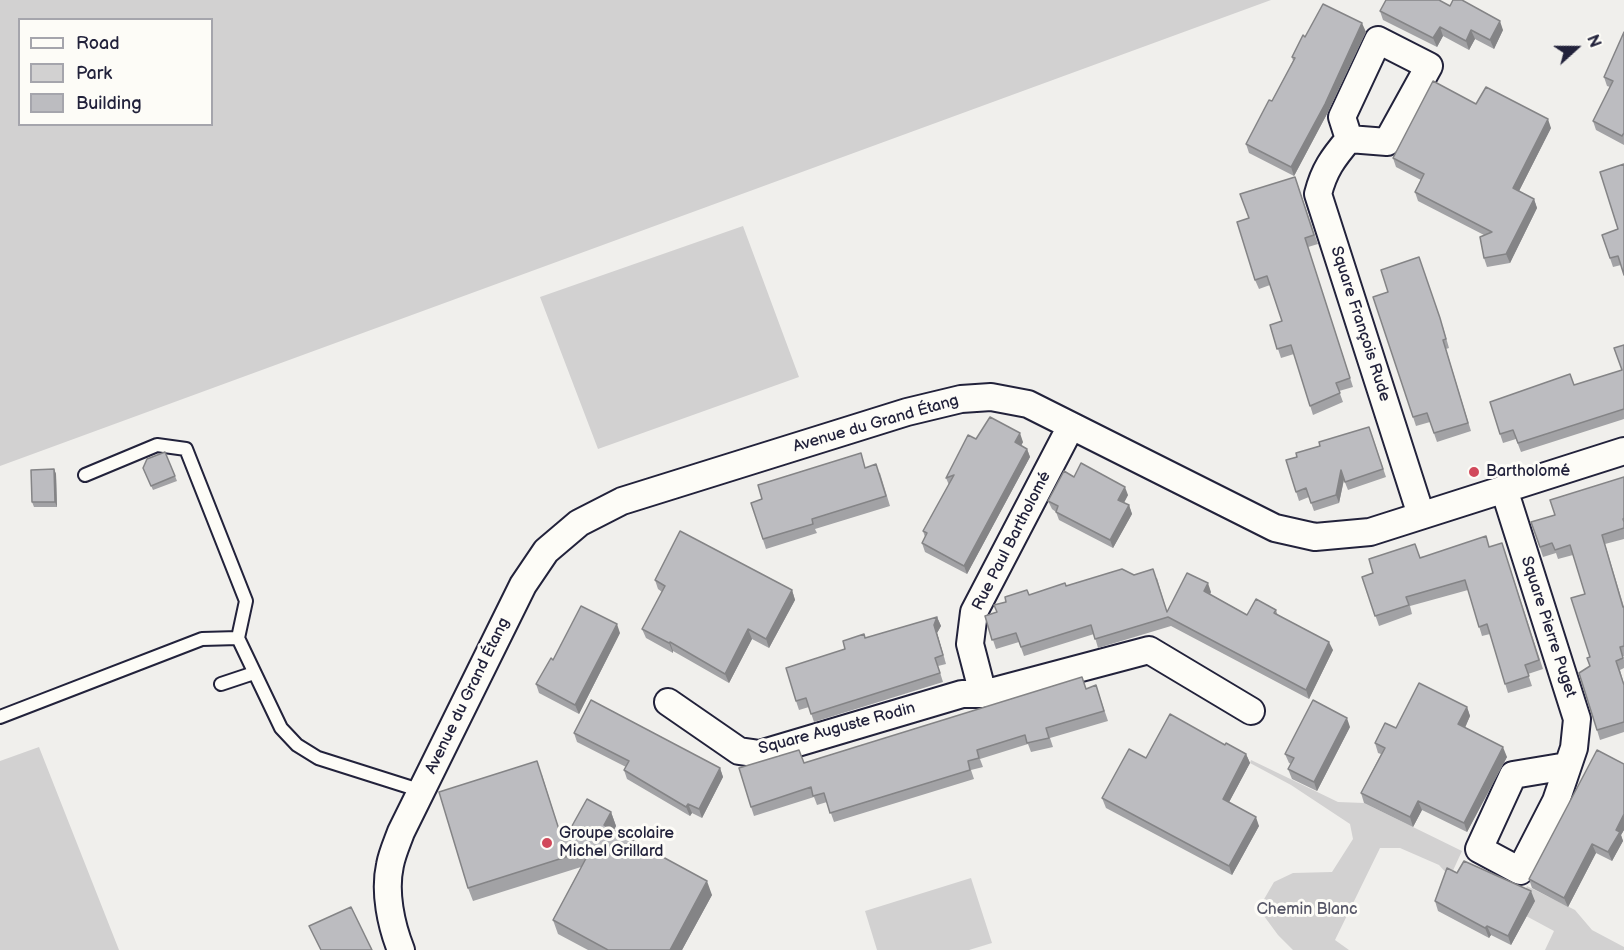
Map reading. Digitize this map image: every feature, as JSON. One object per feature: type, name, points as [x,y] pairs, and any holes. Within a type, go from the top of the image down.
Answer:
[{"type":"street","name":"Square François Rude","points":[[1349,139],[1330,161],[1318,194],[1420,515]]},
{"type":"street","name":"Avenue du Grand Étang","points":[[401,950],[394,932],[389,895],[390,866],[401,832],[523,585],[546,551],[579,523],[622,501],[907,412],[961,399],[991,397],[1028,404],[1275,528],[1315,537],[1370,532],[1624,451]]},
{"type":"street","name":"Rue Paul Bartholomé","points":[[983,694],[970,644],[974,612],[1071,426]]},
{"type":"street","name":"Square Pierre Puget","points":[[1504,489],[1577,719],[1574,748],[1567,766]]},
{"type":"street","name":"Square Auguste Rodin","points":[[668,702],[739,751],[760,754],[962,694],[983,694],[1149,650],[1251,711]]},
{"type":"lane","points":[[85,475],[157,445],[186,448],[246,601],[238,638],[281,728],[297,745],[318,758],[422,790]]},
{"type":"lane","points":[[0,717],[202,639],[238,638]]},
{"type":"lane","points":[[221,684],[254,673]]},
{"type":"green space","points":[[0,0],[1271,0],[0,466]]},
{"type":"green space","points":[[743,226],[799,377],[598,449],[540,297]]},
{"type":"green space","points":[[39,747],[119,950],[0,950],[0,761]]},
{"type":"green space","name":"Chemin Blanc","points":[[1251,760],[1338,802],[1364,803],[1462,851],[1450,877],[1439,865],[1400,848],[1380,848],[1335,940],[1349,950],[1293,950],[1264,916],[1263,901],[1274,882],[1293,873],[1332,872],[1353,839],[1350,824],[1291,785],[1250,763]]},
{"type":"green space","points":[[971,878],[992,943],[969,950],[877,950],[865,911]]},
{"type":"green space","points":[[1527,886],[1575,910],[1592,930],[1624,947],[1624,950],[1545,950],[1554,931],[1515,910]]},
{"type":"building","points":[[1386,0],[1439,0],[1450,6],[1453,0],[1462,0],[1500,21],[1490,40],[1471,30],[1466,41],[1440,27],[1433,38],[1380,11]]},
{"type":"building","points":[[1323,4],[1362,23],[1325,104],[1291,167],[1246,144],[1295,58],[1292,57],[1303,35],[1305,37]]},
{"type":"building","points":[[1624,32],[1624,133],[1622,136],[1593,121],[1613,81],[1604,77]]},
{"type":"building","points":[[1433,81],[1476,104],[1486,87],[1548,119],[1513,188],[1534,199],[1506,254],[1484,258],[1480,237],[1492,232],[1415,192],[1424,174],[1393,158]]},
{"type":"building","points":[[1624,164],[1624,275],[1618,256],[1610,258],[1602,235],[1618,229],[1600,172]]},
{"type":"building","points":[[1295,177],[1314,235],[1305,238],[1350,378],[1336,383],[1340,393],[1310,406],[1291,345],[1277,349],[1270,325],[1282,321],[1267,276],[1255,280],[1237,222],[1249,218],[1240,194]]},
{"type":"building","points":[[1419,257],[1440,318],[1446,339],[1443,340],[1468,423],[1434,433],[1427,413],[1413,417],[1373,297],[1388,292],[1381,270]]},
{"type":"building","points":[[1624,345],[1624,409],[1518,443],[1513,430],[1500,434],[1490,402],[1570,374],[1574,385],[1622,370],[1614,348]]},
{"type":"building","points":[[990,417],[1020,433],[1015,442],[1027,449],[964,566],[922,543],[927,533],[923,531],[954,475],[946,478],[968,435],[976,439]]},
{"type":"building","points":[[1369,427],[1383,469],[1345,482],[1341,470],[1336,495],[1311,503],[1306,488],[1296,492],[1286,460],[1297,457],[1296,453],[1320,446],[1319,442]]},
{"type":"building","points":[[165,452],[175,476],[151,486],[143,468],[147,459]]},
{"type":"building","points":[[861,453],[865,468],[876,464],[886,496],[812,519],[813,524],[763,539],[751,503],[762,499],[758,485]]},
{"type":"building","points":[[1081,463],[1125,487],[1118,500],[1129,505],[1110,540],[1056,512],[1058,506],[1048,501],[1064,471],[1074,477]]},
{"type":"building","points":[[54,469],[55,502],[32,502],[31,470]]},
{"type":"building","points":[[1624,477],[1624,528],[1602,535],[1624,607],[1624,646],[1620,647],[1623,658],[1616,661],[1624,685],[1624,722],[1597,730],[1579,673],[1590,666],[1587,658],[1590,657],[1571,598],[1585,594],[1570,545],[1555,550],[1552,543],[1540,547],[1531,522],[1555,515],[1550,500]]},
{"type":"building","points":[[680,531],[792,590],[766,639],[748,629],[725,674],[670,642],[642,629],[665,586],[655,580]]},
{"type":"building","points":[[1486,536],[1489,547],[1502,543],[1539,660],[1525,665],[1529,676],[1505,684],[1487,624],[1479,627],[1465,580],[1406,597],[1409,605],[1375,616],[1362,577],[1373,573],[1369,559],[1415,544],[1420,558]]},
{"type":"building","points":[[1122,569],[1134,575],[1153,569],[1167,612],[1187,573],[1208,583],[1204,591],[1247,615],[1256,599],[1276,610],[1274,613],[1329,642],[1306,690],[1168,617],[1095,639],[1091,625],[1021,647],[1016,633],[992,640],[985,616],[997,612],[994,605],[1006,602],[1005,597],[1027,590],[1029,595],[1065,583],[1066,586]]},
{"type":"building","points":[[581,606],[617,624],[575,705],[536,684],[551,658],[553,660]]},
{"type":"building","points":[[937,617],[934,625],[943,655],[935,658],[940,673],[811,714],[806,698],[796,701],[786,668],[845,649],[843,641],[864,634],[865,638]]},
{"type":"building","points":[[1082,677],[1086,689],[1096,685],[1104,711],[1046,728],[1049,738],[1027,743],[1025,735],[977,750],[979,758],[968,761],[970,770],[830,813],[824,793],[813,796],[811,787],[751,807],[739,768],[799,750],[804,763]]},
{"type":"building","points":[[1419,683],[1467,707],[1458,724],[1503,747],[1464,823],[1418,801],[1410,817],[1361,793],[1385,748],[1375,743],[1385,723],[1396,728]]},
{"type":"building","points":[[591,700],[720,768],[699,809],[688,804],[686,807],[624,770],[629,761],[574,733]]},
{"type":"building","points":[[1313,700],[1347,718],[1314,782],[1288,769],[1294,758],[1285,754]]},
{"type":"building","points":[[1170,714],[1225,745],[1226,743],[1246,754],[1223,799],[1256,817],[1229,866],[1102,798],[1129,749],[1146,758]]},
{"type":"building","points":[[1597,750],[1624,764],[1624,814],[1616,830],[1620,832],[1608,852],[1592,844],[1564,898],[1529,879]]},
{"type":"building","points":[[537,761],[563,842],[587,799],[611,812],[604,825],[707,881],[670,950],[608,950],[553,920],[591,849],[468,888],[439,792]]},
{"type":"building","points":[[1464,861],[1531,891],[1508,936],[1487,926],[1485,928],[1435,901],[1447,868],[1457,873]]},
{"type":"building","points":[[351,907],[372,950],[321,950],[309,926]]},
{"type":"place","name":"Bartholomé","points":[[1474,472]]},
{"type":"place","name":"Groupe scolaire Michel Grillard","points":[[547,843]]}]
